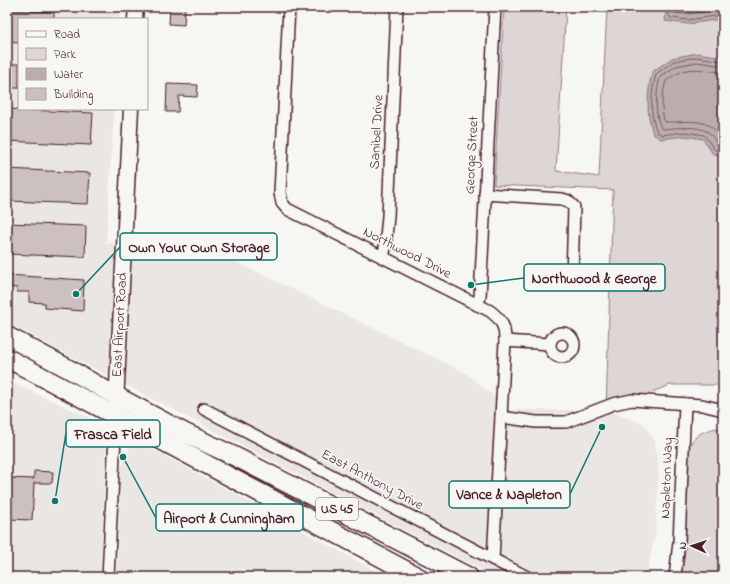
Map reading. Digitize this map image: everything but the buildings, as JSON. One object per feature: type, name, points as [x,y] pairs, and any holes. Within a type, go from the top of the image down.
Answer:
[{"type":"main road","name":"US 45","points":[[7,336],[185,433],[236,457],[469,577]]},
{"type":"main road","name":"US 45","points":[[7,358],[418,577]]},
{"type":"street","points":[[135,18],[136,7]]},
{"type":"street","name":"Northwood Drive","points":[[289,7],[280,193],[282,203],[287,209],[477,305],[498,317],[502,324],[505,333],[502,417],[493,559]]},
{"type":"street","name":"Sanibel Drive","points":[[383,258],[388,216],[397,7]]},
{"type":"street","name":"George Street","points":[[477,305],[480,296],[495,7]]},
{"type":"street","name":"East Airport Road","points":[[116,416],[131,110]]},
{"type":"street","points":[[485,194],[562,198],[568,201],[574,207],[572,279]]},
{"type":"street","points":[[504,341],[550,344]]},
{"type":"street","points":[[502,417],[536,422],[566,422],[613,404],[632,400],[702,405],[723,410]]},
{"type":"street","name":"Napleton Way","points":[[675,577],[679,542],[685,404]]},
{"type":"street","name":"East Anthony Drive","points":[[204,408],[527,577]]},
{"type":"street","points":[[108,577],[116,416]]},
{"type":"shaded area","points":[[7,7],[120,7],[119,18],[18,18],[18,110],[114,110],[106,243],[213,251],[466,373],[510,410],[606,410],[644,424],[655,442],[659,472],[655,536],[648,568],[644,577],[495,577],[7,323]]},
{"type":"shaded area","points":[[7,380],[107,426],[100,577],[7,577]]},
{"type":"shaded area","points":[[141,443],[387,577],[116,577],[121,469],[130,445]]},
{"type":"green space","points":[[504,7],[566,7],[556,171],[599,177],[607,7],[723,7],[723,385],[670,385],[606,410],[613,190],[494,185]]},
{"type":"green space","points":[[716,428],[723,430],[723,577],[681,577],[684,557],[689,446],[700,434]]},
{"type":"water","points":[[666,7],[723,7],[723,21],[715,20],[688,24],[665,21]]},
{"type":"water","points":[[697,53],[723,57],[723,155],[713,154],[703,139],[685,136],[661,139],[653,134],[648,111],[649,88],[652,72],[672,58]]},
{"type":"place","name":"Northwood & George","points":[[471,285]]},
{"type":"place","name":"Own Your Own Storage","points":[[76,294]]},
{"type":"place","name":"Vance & Napleton","points":[[602,427]]},
{"type":"place","name":"Airport & Cunningham","points":[[123,457]]},
{"type":"place","name":"Frasca Field","points":[[55,501]]}]
